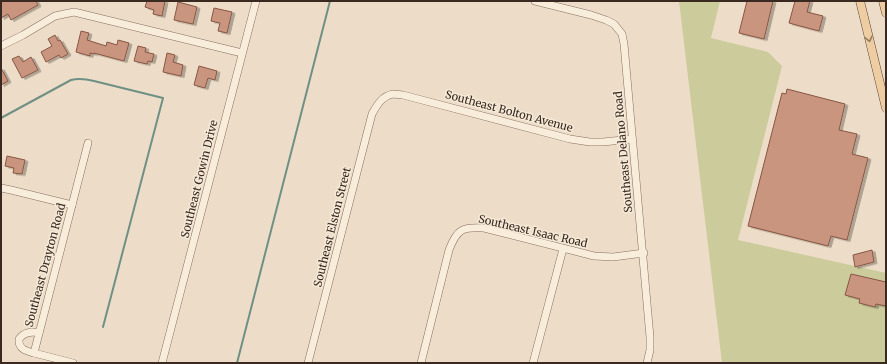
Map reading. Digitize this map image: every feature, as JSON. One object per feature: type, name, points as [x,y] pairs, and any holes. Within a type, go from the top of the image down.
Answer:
[{"type":"main road","points":[[860,1],[886,108]]},
{"type":"main road","points":[[883,1],[886,13]]},
{"type":"street","name":"Southeast Gowin Drive","points":[[162,363],[256,1]]},
{"type":"street","name":"Southeast Delano Road","points":[[535,1],[606,20],[614,24],[622,34],[644,253],[650,337],[650,350],[647,363]]},
{"type":"street","points":[[1,46],[55,16],[74,12],[242,54]]},
{"type":"street","name":"Southeast Bolton Avenue","points":[[383,99],[393,94],[403,95],[570,139],[603,142],[632,139]]},
{"type":"street","name":"Southeast Elston Street","points":[[308,363],[372,114],[377,104],[383,99]]},
{"type":"street","name":"Southeast Drayton Road","points":[[34,353],[88,143]]},
{"type":"street","points":[[1,188],[72,205]]},
{"type":"street","name":"Southeast Isaac Road","points":[[421,363],[449,250],[460,231],[471,227],[484,228],[594,256],[613,257],[644,253]]},
{"type":"street","points":[[533,363],[563,249]]},
{"type":"street","points":[[39,332],[30,332],[22,335],[19,340],[19,346],[34,353],[73,363]]},
{"type":"green space","points":[[679,1],[720,1],[711,38],[768,52],[782,66],[738,240],[886,273],[886,363],[722,363]]},
{"type":"building","points":[[1,1],[36,1],[38,5],[11,20],[8,14],[1,18]]},
{"type":"building","points":[[147,1],[165,1],[162,16],[153,14],[154,10],[145,7]]},
{"type":"building","points":[[747,1],[773,1],[764,39],[739,33]]},
{"type":"building","points":[[795,1],[810,1],[807,12],[823,16],[819,31],[789,23]]},
{"type":"building","points":[[178,2],[197,7],[193,24],[174,20]]},
{"type":"building","points":[[214,8],[232,12],[227,33],[218,31],[220,23],[211,21]]},
{"type":"building","points":[[81,31],[89,33],[87,40],[106,46],[107,42],[117,45],[118,40],[129,43],[124,61],[94,53],[90,53],[90,56],[76,52]]},
{"type":"building","points":[[55,35],[58,41],[60,40],[68,54],[61,58],[59,55],[46,62],[41,52],[52,46],[48,39]]},
{"type":"building","points":[[138,46],[146,48],[145,52],[154,54],[152,62],[148,61],[147,64],[134,61]]},
{"type":"building","points":[[167,53],[175,55],[173,62],[183,65],[181,76],[163,72]]},
{"type":"building","points":[[19,56],[23,62],[31,57],[38,70],[22,78],[12,59]]},
{"type":"building","points":[[199,66],[217,71],[215,80],[208,78],[205,88],[194,85]]},
{"type":"building","points":[[1,68],[8,81],[1,85]]},
{"type":"building","points":[[787,89],[845,104],[839,130],[857,134],[852,154],[868,158],[847,240],[831,236],[828,246],[748,226],[782,93],[786,94]]},
{"type":"building","points":[[7,156],[25,160],[22,174],[13,173],[14,168],[5,166]]},
{"type":"building","points":[[872,250],[874,262],[855,267],[853,255]]},
{"type":"building","points":[[851,274],[886,282],[886,306],[876,304],[875,307],[859,303],[860,299],[845,295]]},
{"type":"waterway","points":[[237,363],[330,1]]},
{"type":"waterway","points":[[1,118],[74,79],[91,80],[163,98],[103,327]]}]
